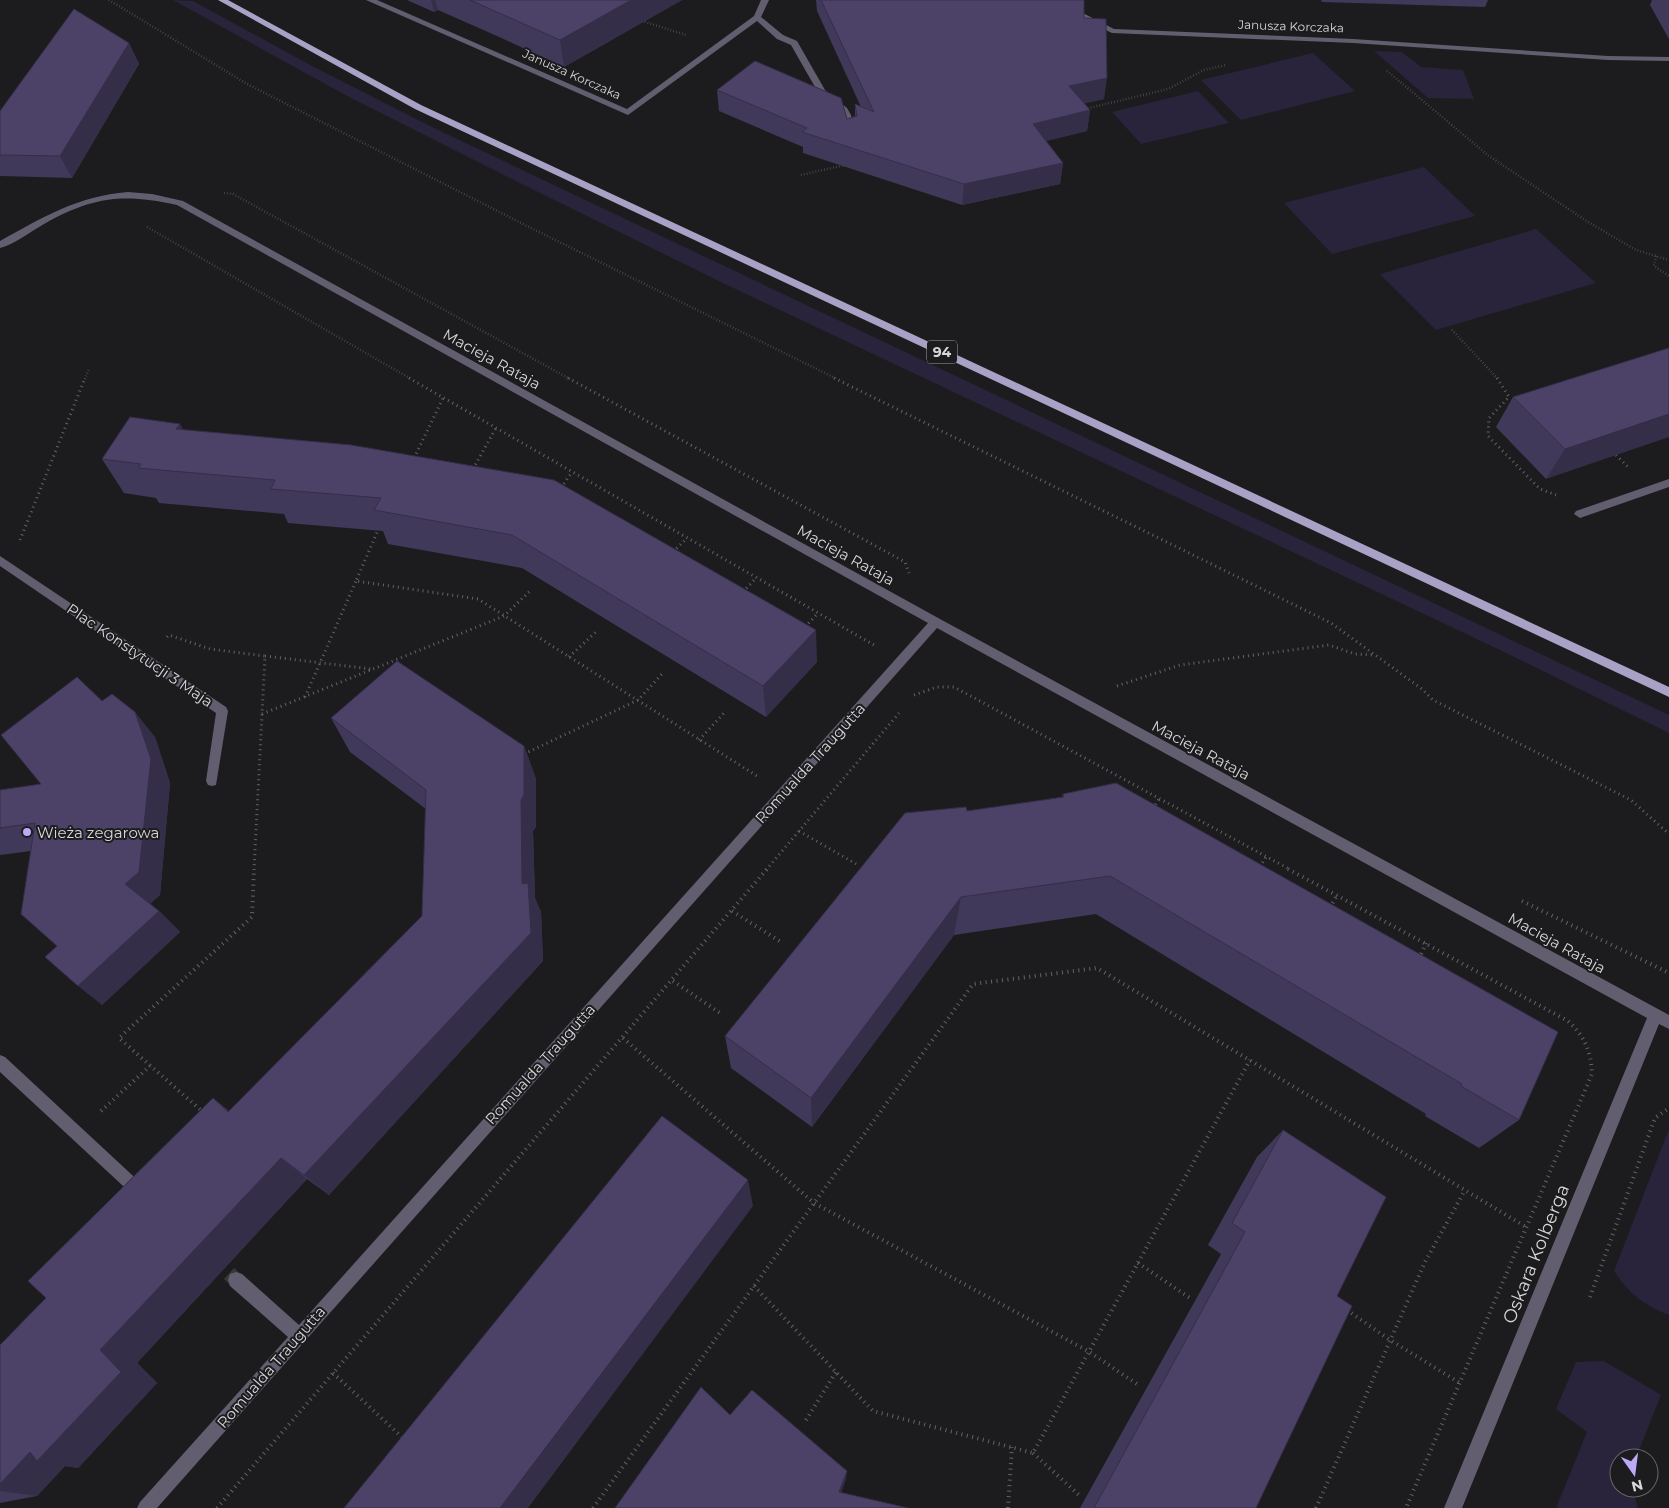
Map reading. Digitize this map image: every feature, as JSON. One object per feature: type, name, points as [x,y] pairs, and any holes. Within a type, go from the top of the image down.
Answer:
[{"type":"main road","name":"94","points":[[222,0],[418,107],[1669,692]]},
{"type":"street","name":"Janusza Korczaka","points":[[370,0],[628,112],[757,18],[765,0]]},
{"type":"street","name":"Janusza Korczaka","points":[[1064,7],[1112,31],[1353,41],[1608,58],[1669,59]]},
{"type":"street","points":[[757,18],[780,37],[794,43],[822,92],[843,108],[847,115],[851,136]]},
{"type":"street","name":"Macieja Rataja","points":[[0,245],[76,203],[103,196],[128,194],[157,197],[180,203],[936,622],[1669,1022]]},
{"type":"street","points":[[1580,514],[1669,483]]},
{"type":"street","name":"Plac Konstytucji 3 Maja","points":[[5,563],[222,711],[212,781]]},
{"type":"street","name":"Romualda Traugutta","points":[[146,1508],[298,1335],[936,622]]},
{"type":"street","name":"Oskara Kolberga","points":[[1453,1508],[1656,1014]]},
{"type":"street","points":[[0,1062],[149,1201]]},
{"type":"street","points":[[236,1280],[298,1335]]},
{"type":"path","points":[[109,0],[247,84],[524,224],[1331,623],[1422,689],[1433,700],[1631,800],[1669,834]]},
{"type":"path","points":[[634,18],[689,36]]},
{"type":"path","points":[[1353,41],[1489,156],[1588,222],[1636,250],[1669,260]]},
{"type":"path","points":[[1081,110],[1168,89],[1204,70],[1231,63]]},
{"type":"path","points":[[801,175],[849,164]]},
{"type":"path","points":[[139,223],[877,647]]},
{"type":"path","points":[[1656,256],[1654,266],[1669,276]]},
{"type":"path","points":[[1452,330],[1499,380],[1509,397]]},
{"type":"path","points":[[5,563],[89,368]]},
{"type":"path","points":[[1509,397],[1516,398]]},
{"type":"path","points":[[1509,397],[1489,418],[1488,436],[1540,489]]},
{"type":"path","points":[[410,467],[444,398]]},
{"type":"path","points":[[472,471],[496,428]]},
{"type":"path","points":[[558,492],[572,472]]},
{"type":"path","points":[[305,697],[380,527]]},
{"type":"path","points":[[668,556],[687,538]]},
{"type":"path","points":[[739,596],[756,578]]},
{"type":"path","points":[[356,581],[478,599],[760,779]]},
{"type":"path","points":[[262,714],[504,616],[530,591]]},
{"type":"path","points":[[801,631],[818,613]]},
{"type":"path","points":[[569,657],[597,631]]},
{"type":"path","points":[[143,657],[169,635],[210,649],[372,669]]},
{"type":"path","points":[[1116,686],[1180,665],[1329,645],[1354,654],[1375,656]]},
{"type":"path","points":[[211,1119],[119,1038],[252,917],[265,656]]},
{"type":"path","points":[[521,755],[638,700],[662,674]]},
{"type":"path","points":[[910,700],[916,693],[930,689],[954,687],[1568,1021],[1584,1035],[1592,1053],[1592,1074],[1406,1508]]},
{"type":"path","points":[[217,1508],[673,981],[904,708]]},
{"type":"path","points":[[699,740],[724,713]]},
{"type":"path","points":[[1150,816],[1159,799]]},
{"type":"path","points":[[799,831],[856,864]]},
{"type":"path","points":[[1258,871],[1266,857]]},
{"type":"path","points":[[1329,911],[1337,895]]},
{"type":"path","points":[[1522,901],[1669,973]]},
{"type":"path","points":[[732,911],[781,942]]},
{"type":"path","points":[[1419,960],[1426,943]]},
{"type":"path","points":[[593,1508],[973,984],[1097,968],[1526,1227]]},
{"type":"path","points":[[673,981],[720,1013]]},
{"type":"path","points":[[623,1038],[814,1203],[1088,1351],[1140,1386]]},
{"type":"path","points":[[1033,1453],[1250,1060]]},
{"type":"path","points":[[77,1134],[150,1066]]},
{"type":"path","points":[[1590,1297],[1655,1118],[1669,1108]]},
{"type":"path","points":[[1316,1508],[1425,1262],[1465,1190]]},
{"type":"path","points":[[1138,1263],[1190,1298]]},
{"type":"path","points":[[754,1286],[873,1411],[1033,1453],[1079,1495]]},
{"type":"path","points":[[1343,1307],[1390,1340],[1460,1383]]},
{"type":"path","points":[[806,1420],[836,1372]]},
{"type":"path","points":[[333,1373],[409,1443]]},
{"type":"path","points":[[1008,1508],[1012,1447]]},
{"type":"shaded area","points":[[173,0],[193,1],[312,66],[434,128],[1669,715],[1669,733],[1498,649],[727,285],[349,97]]},
{"type":"shaded area","points":[[1374,51],[1402,52],[1421,67],[1463,70],[1474,99],[1428,98]]},
{"type":"shaded area","points":[[1313,53],[1355,91],[1241,120],[1201,80]]},
{"type":"shaded area","points":[[1198,91],[1229,123],[1141,144],[1112,112]]},
{"type":"shaded area","points":[[1424,167],[1475,216],[1332,254],[1284,203]]},
{"type":"shaded area","points":[[1536,229],[1596,283],[1436,330],[1380,274]]},
{"type":"shaded area","points":[[1669,1129],[1669,1315],[1638,1298],[1625,1286],[1614,1271]]},
{"type":"shaded area","points":[[1604,1361],[1661,1395],[1640,1448],[1609,1448],[1609,1498],[1635,1498],[1638,1508],[1556,1508],[1587,1432],[1556,1409],[1576,1362]]},
{"type":"building","points":[[470,0],[631,0],[560,40]]},
{"type":"building","points":[[821,0],[1084,0],[1084,18],[1106,19],[1107,78],[1069,86],[1090,110],[1033,124],[1063,163],[964,184],[802,132],[807,128],[717,90],[755,61],[841,98],[847,119],[857,116],[855,104],[874,112]]},
{"type":"building","points":[[74,9],[129,43],[60,156],[0,155],[0,111]]},
{"type":"building","points":[[1669,348],[1669,414],[1565,449],[1513,397]]},
{"type":"building","points":[[130,417],[180,424],[176,429],[351,445],[554,480],[816,630],[763,686],[512,535],[374,510],[381,498],[271,489],[275,480],[138,468],[141,464],[102,459]]},
{"type":"building","points":[[397,661],[524,746],[524,795],[521,800],[522,884],[528,883],[531,933],[304,1175],[281,1158],[100,1350],[121,1372],[37,1461],[30,1452],[0,1484],[0,1345],[46,1298],[28,1281],[213,1098],[228,1112],[422,916],[426,790],[331,718]]},
{"type":"building","points":[[77,677],[102,701],[112,694],[135,712],[151,759],[139,872],[125,884],[159,911],[78,986],[45,957],[57,946],[21,914],[35,823],[0,828],[0,790],[41,784],[1,735]]},
{"type":"building","points":[[1116,783],[1558,1032],[1519,1120],[1461,1086],[1462,1084],[1110,876],[961,897],[811,1098],[725,1036],[905,813],[966,807],[967,811],[1064,797],[1063,794]]},
{"type":"building","points":[[662,1116],[748,1180],[500,1508],[344,1508]]},
{"type":"building","points":[[1283,1130],[1386,1197],[1337,1296],[1352,1306],[1256,1508],[1094,1508],[1245,1232],[1232,1223]]},
{"type":"building","points":[[701,1387],[730,1415],[752,1390],[847,1471],[839,1492],[908,1508],[615,1508]]},
{"type":"tunnel","points":[[212,1258],[236,1280]]},
{"type":"place","name":"Wieża zegarowa","points":[[27,832]]}]
